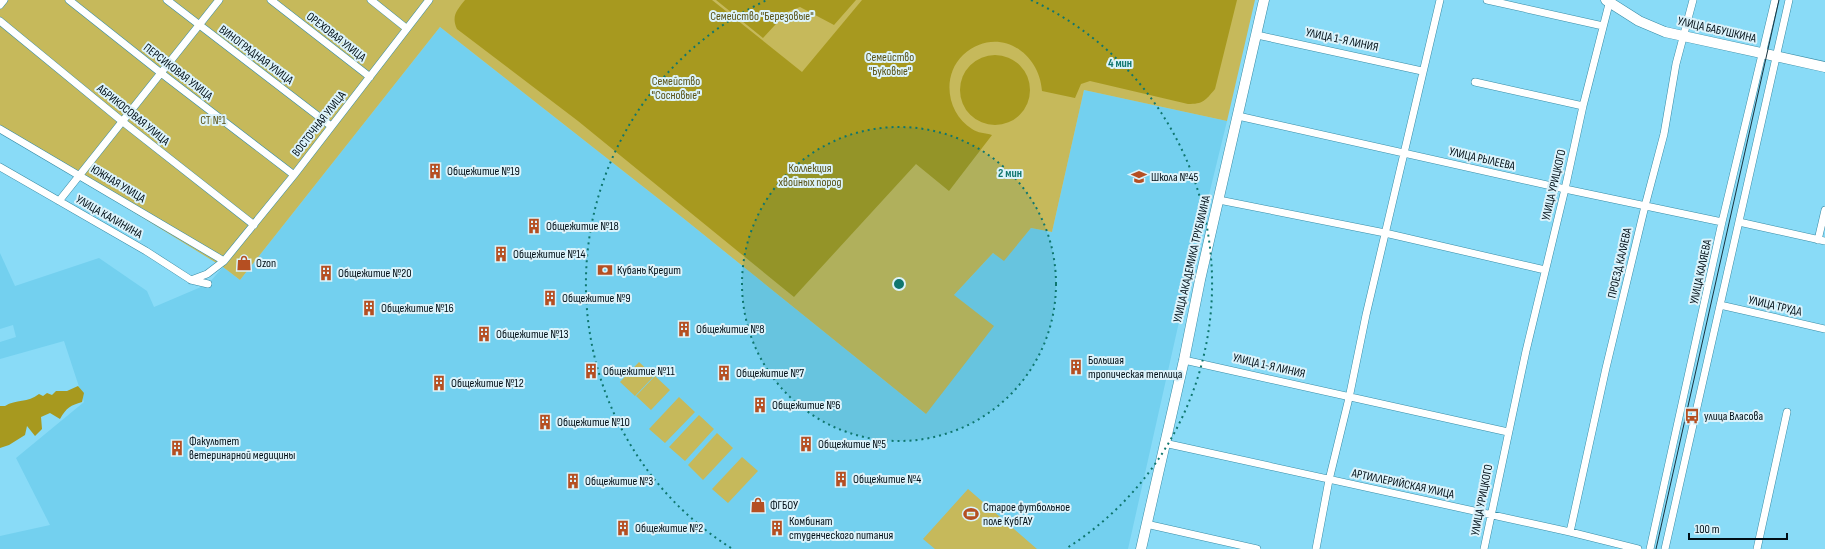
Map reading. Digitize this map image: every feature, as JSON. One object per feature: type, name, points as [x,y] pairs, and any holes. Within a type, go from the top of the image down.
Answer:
[{"type":"main road","name":"УЛИЦА АКАДЕМИКА ТРУБИЛИНА","points":[[1141,549],[1184,360],[1200,280],[1264,0]]},
{"type":"main road","name":"УЛИЦА БАБУШКИНА","points":[[1608,1],[1639,22],[1665,32],[1825,67]]},
{"type":"street","points":[[0,5],[4,0]]},
{"type":"street","name":"ПЕРСИКОВАЯ УЛИЦА","points":[[70,0],[160,73],[294,175]]},
{"type":"street","name":"ВИНОГРАДНАЯ УЛИЦА","points":[[167,0],[331,126]]},
{"type":"street","points":[[59,201],[219,0]]},
{"type":"street","name":"ОРЕХОВАЯ УЛИЦА","points":[[271,0],[370,77]]},
{"type":"street","points":[[371,0],[406,28]]},
{"type":"street","name":"ВОСТОЧНАЯ УЛИЦА","points":[[191,280],[207,274],[224,261],[294,175],[429,0]]},
{"type":"street","points":[[1316,549],[1329,480],[1349,398],[1403,153],[1440,0]]},
{"type":"street","points":[[1487,0],[1603,26]]},
{"type":"street","name":"ПРОЕЗД КАЛЯЕВА","points":[[1570,532],[1606,368],[1664,134],[1676,64],[1693,0]]},
{"type":"street","name":"УЛИЦА КАЛЯЕВА","points":[[1650,549],[1722,222],[1763,54],[1774,0]]},
{"type":"street","name":"УЛИЦА КАЛЯЕВА","points":[[1665,549],[1788,0]]},
{"type":"street","name":"УЛИЦА УРИЦКОГО","points":[[1484,549],[1508,432],[1608,1]]},
{"type":"street","name":"АБРИКОСОВАЯ УЛИЦА","points":[[0,21],[123,122],[254,224]]},
{"type":"street","name":"УЛИЦА 1-Я ЛИНИЯ","points":[[1256,35],[1422,71]]},
{"type":"street","points":[[1475,82],[1583,106]]},
{"type":"street","name":"УЛИЦА РЫЛЕЕВА","points":[[1238,116],[1565,189],[1722,222]]},
{"type":"street","name":"ЮЖНАЯ УЛИЦА","points":[[0,129],[81,175],[224,261]]},
{"type":"street","name":"УЛИЦА КАЛИНИНА","points":[[0,167],[146,251],[191,280],[208,284]]},
{"type":"street","points":[[1219,200],[1385,233],[1545,270]]},
{"type":"street","points":[[1739,222],[1822,240],[1825,210]]},
{"type":"street","name":"УЛИЦА ТРУДА","points":[[1720,305],[1825,329]]},
{"type":"street","name":"УЛИЦА 1-Я ЛИНИЯ","points":[[1184,360],[1349,398]]},
{"type":"street","points":[[1349,398],[1508,432]]},
{"type":"street","points":[[1757,549],[1787,412]]},
{"type":"street","name":"АРТИЛЛЕРИЙСКАЯ УЛИЦА","points":[[1164,443],[1490,514],[1638,549]]},
{"type":"street","points":[[1146,524],[1257,549]]},
{"type":"shaded area","points":[[440,27],[683,218],[926,414],[954,295],[993,253],[1004,260],[1031,228],[1052,232],[1084,90],[1227,121],[1192,264],[1128,549],[0,549],[0,536],[50,525],[16,458],[84,402],[64,341],[0,359],[0,342],[16,337],[13,325],[0,329],[0,253],[15,286],[99,258],[147,291],[154,307],[208,284],[223,267],[240,280]]},
{"type":"green space","points":[[0,0],[1255,0],[1227,121],[1084,90],[1052,232],[1031,228],[1004,261],[993,253],[954,295],[994,326],[926,414],[683,218],[440,27],[240,280],[223,267],[0,132]]},
{"type":"green space","points":[[465,0],[712,0],[802,72],[862,0],[1237,0],[1215,89],[1206,99],[1197,103],[1188,104],[1090,81],[1081,84],[1075,98],[1042,91],[1039,76],[1033,64],[1014,46],[1002,42],[989,42],[976,46],[963,55],[956,64],[952,73],[950,94],[952,105],[964,122],[974,130],[992,135],[949,191],[916,164],[794,297],[578,121],[457,29],[455,24],[456,13]]},
{"type":"green space","name":"Семейство \"Березовые\"","points":[[716,0],[856,0],[834,25],[800,7],[787,12],[763,38]]},
{"type":"green space","points":[[995,55],[1014,61],[1024,71],[1030,90],[1024,109],[1014,119],[995,125],[976,119],[966,109],[960,90],[966,71],[976,61]]},
{"type":"green space","points":[[639,362],[654,376],[635,396],[620,382]]},
{"type":"green space","points":[[655,376],[670,390],[651,410],[636,396]]},
{"type":"green space","points":[[78,386],[84,393],[82,402],[69,408],[64,412],[60,419],[50,413],[41,417],[42,429],[35,436],[27,426],[25,435],[9,445],[0,448],[0,406],[31,399],[39,394],[43,396],[47,393],[52,395],[56,391],[67,391]]},
{"type":"green space","points":[[679,397],[695,412],[665,443],[649,429]]},
{"type":"green space","points":[[699,415],[714,429],[685,461],[669,447]]},
{"type":"green space","points":[[717,433],[733,448],[703,480],[688,465]]},
{"type":"green space","points":[[742,457],[758,471],[728,503],[712,489]]},
{"type":"green space","name":"Старое футбольное поле КубГАУ","points":[[968,489],[1037,549],[935,549],[923,539]]},
{"type":"tram line","points":[[1656,549],[1779,0]]},
{"type":"place","name":"Общежитие №19","points":[[435,171]]},
{"type":"place","name":"Школа №45","points":[[1139,177]]},
{"type":"place","name":"Общежитие №18","points":[[534,226]]},
{"type":"place","name":"Общежитие №14","points":[[501,254]]},
{"type":"place","name":"Ozon","points":[[244,263]]},
{"type":"place","name":"Кубань Кредит","points":[[605,270]]},
{"type":"place","name":"Общежитие №20","points":[[326,273]]},
{"type":"place","name":"Общежитие №9","points":[[550,298]]},
{"type":"place","name":"Общежитие №16","points":[[369,308]]},
{"type":"place","name":"Общежитие №8","points":[[684,329]]},
{"type":"place","name":"Общежитие №13","points":[[484,334]]},
{"type":"place","name":"Большая тропическая теплица","points":[[1076,367]]},
{"type":"place","name":"Общежитие №11","points":[[591,371]]},
{"type":"place","name":"Общежитие №7","points":[[724,373]]},
{"type":"place","name":"Общежитие №12","points":[[439,383]]},
{"type":"place","name":"Общежитие №6","points":[[760,405]]},
{"type":"place","name":"улица Власова","points":[[1692,416]]},
{"type":"place","name":"Общежитие №10","points":[[545,422]]},
{"type":"place","name":"Общежитие №5","points":[[806,444]]},
{"type":"place","name":"Факультет ветеринарной медицины","points":[[177,448]]},
{"type":"place","name":"Общежитие №4","points":[[841,479]]},
{"type":"place","name":"Общежитие №3","points":[[573,481]]},
{"type":"place","name":"ФГБОУ","points":[[758,505]]},
{"type":"place","name":"Старое футбольное поле КубГАУ","points":[[971,514]]},
{"type":"place","name":"Общежитие №2","points":[[623,528]]},
{"type":"place","name":"Комбинат студенческого питания","points":[[777,528]]},
{"type":"park label","name":"Семейство \"Буковые\"","points":[[890,64]]},
{"type":"park label","name":"Семейство \"Сосновые\"","points":[[676,88]]},
{"type":"park label","name":"СТ №1","points":[[213,120]]},
{"type":"park label","name":"Коллекция хвойных пород","points":[[810,175]]}]
